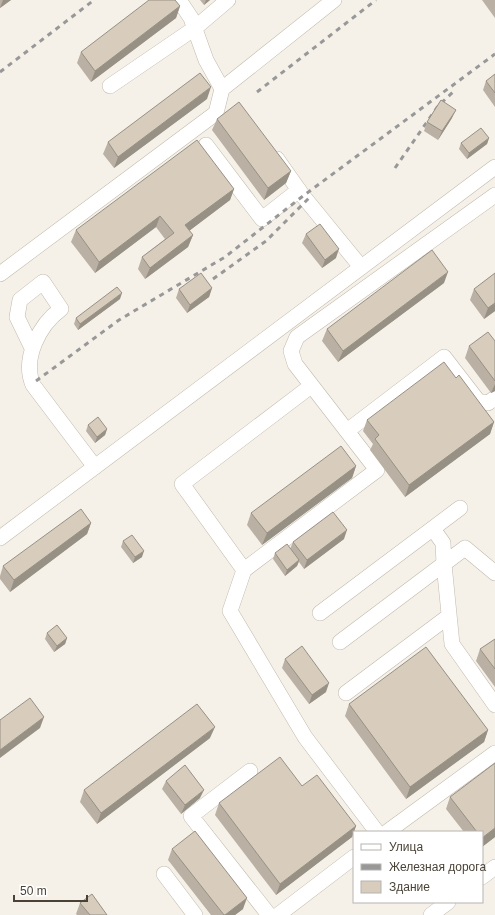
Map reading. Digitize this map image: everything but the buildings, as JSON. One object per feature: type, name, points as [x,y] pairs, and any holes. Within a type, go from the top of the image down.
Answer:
[{"type":"street","points":[[179,0],[191,18],[206,60],[222,89]]},
{"type":"street","points":[[110,86],[194,28],[228,0]]},
{"type":"street","points":[[0,274],[216,113],[222,89],[334,0]]},
{"type":"street","points":[[206,145],[262,219],[299,190]]},
{"type":"street","points":[[268,146],[299,190],[361,267]]},
{"type":"street","points":[[0,538],[495,167]]},
{"type":"street","points":[[376,831],[305,737],[252,645],[230,611],[244,570],[377,470],[295,364],[291,351],[297,337],[494,197]]},
{"type":"street","points":[[32,348],[29,375],[33,385],[95,467]]},
{"type":"street","points":[[347,431],[444,357],[478,401],[488,403],[495,398]]},
{"type":"street","points":[[244,570],[182,484],[311,386]]},
{"type":"street","points":[[320,613],[460,508]]},
{"type":"street","points":[[433,528],[443,543],[452,644],[495,705]]},
{"type":"street","points":[[340,642],[465,548],[495,574]]},
{"type":"street","points":[[346,693],[449,616]]},
{"type":"street","points":[[388,831],[495,753]]},
{"type":"street","points":[[250,771],[191,816],[269,915]]},
{"type":"street","points":[[278,915],[353,858]]},
{"type":"street","points":[[483,876],[495,867]]},
{"type":"street","points":[[164,874],[195,915]]},
{"type":"railway","points":[[0,72],[94,0]]},
{"type":"railway","points":[[257,92],[376,0]]},
{"type":"railway","points":[[36,381],[119,320],[225,257],[303,196],[495,54]]},
{"type":"railway","points":[[395,168],[438,106],[453,92]]},
{"type":"railway","points":[[213,279],[266,241],[309,198]]}]
